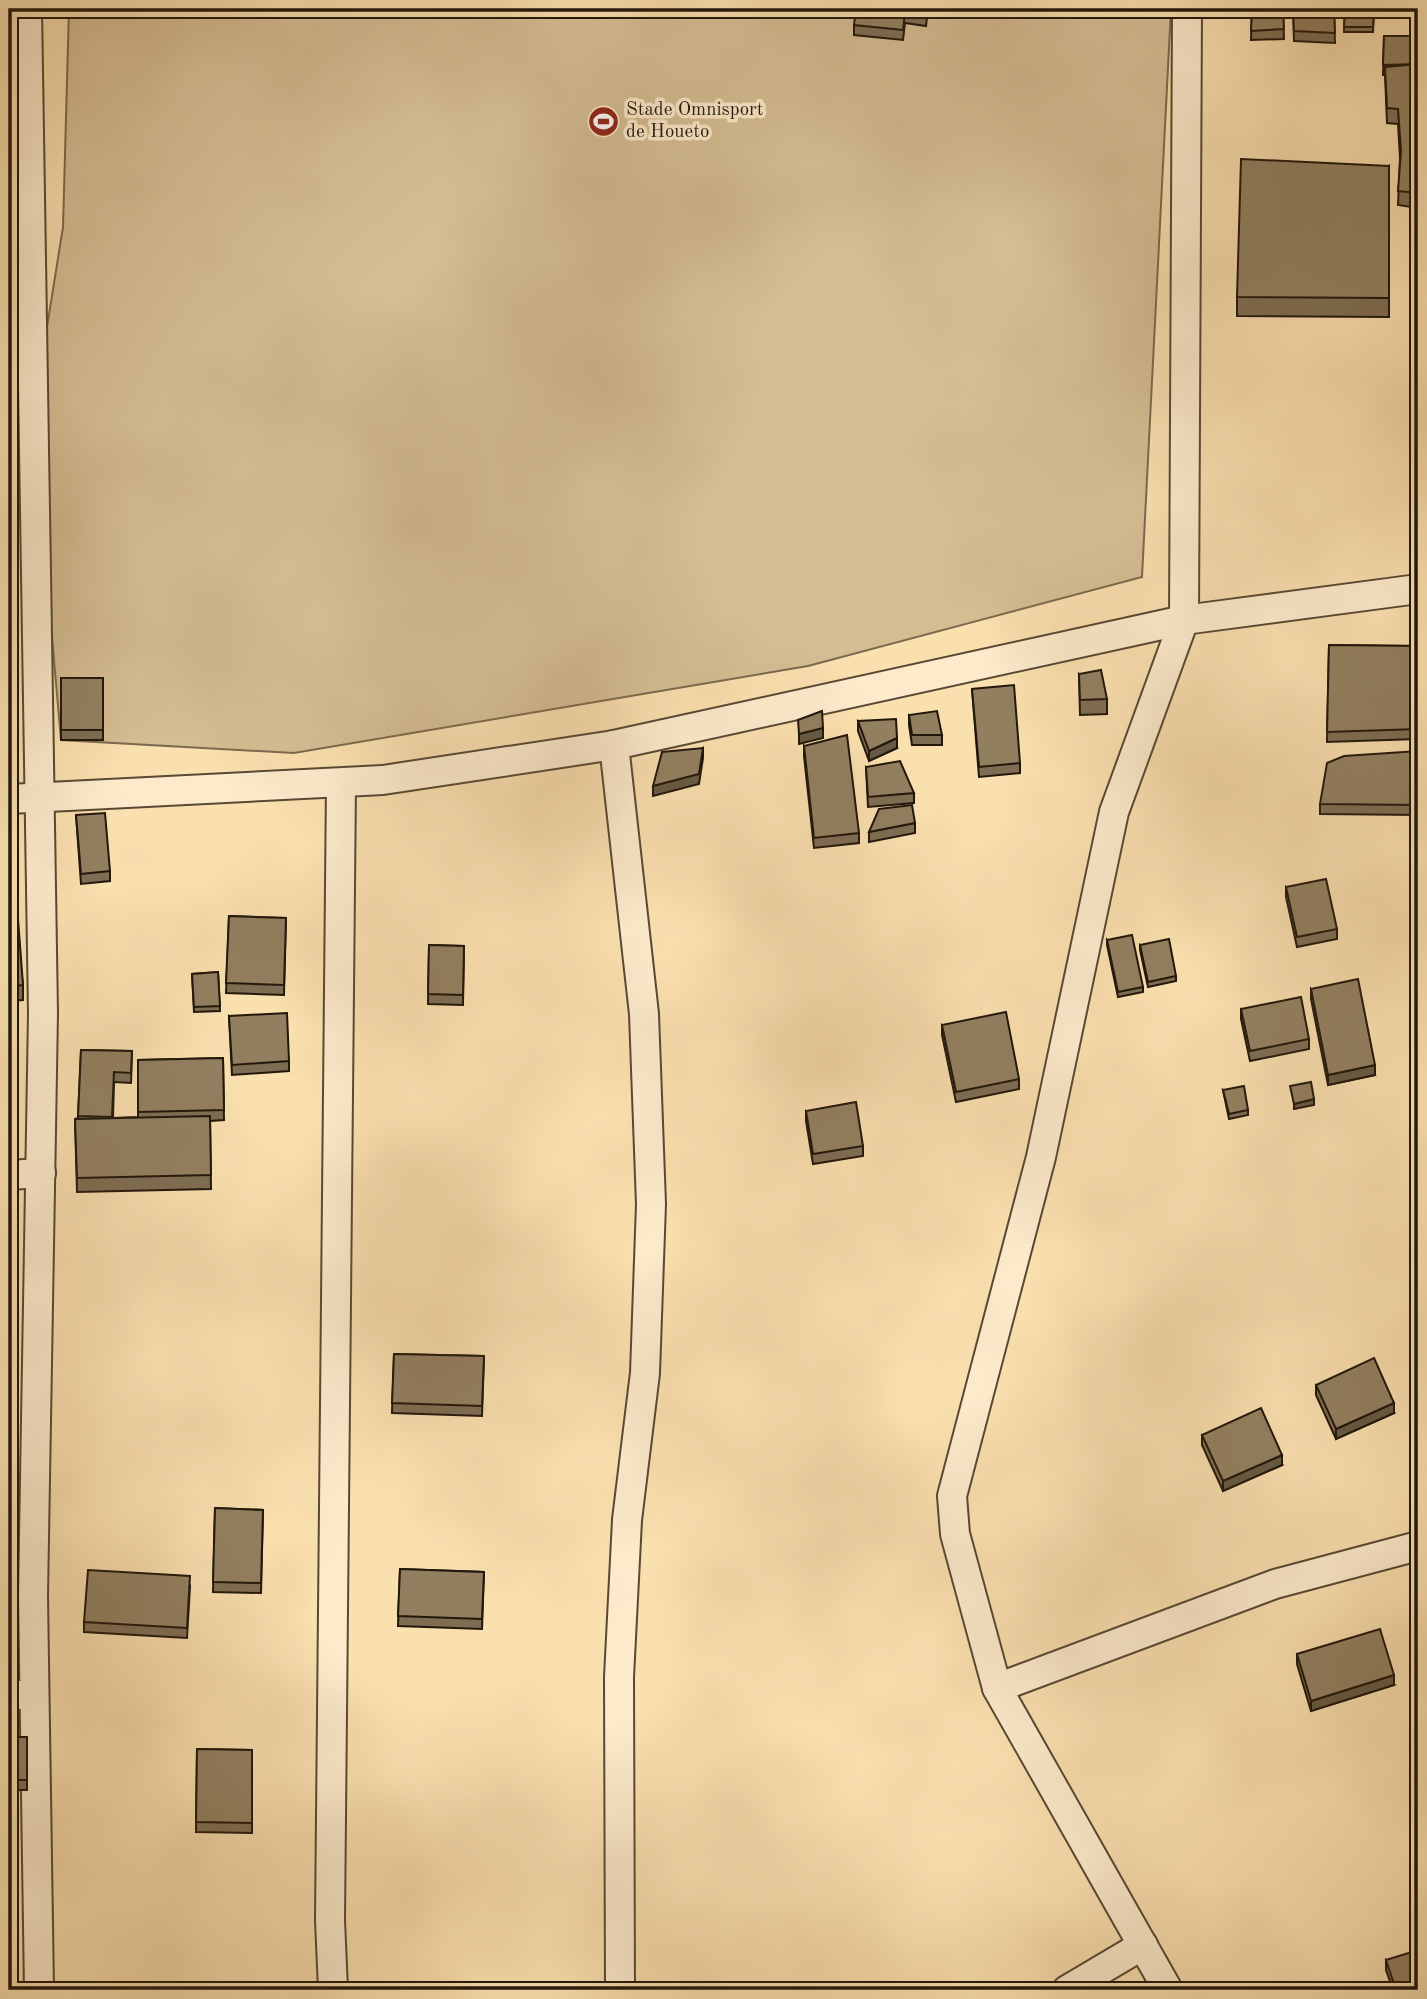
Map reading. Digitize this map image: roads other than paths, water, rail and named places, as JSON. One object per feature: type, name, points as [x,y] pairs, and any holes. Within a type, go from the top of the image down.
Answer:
[{"type":"street","points":[[27,9],[22,527],[38,796],[43,1013],[41,1173],[21,1695],[39,1990]]},
{"type":"street","points":[[1168,1990],[997,1688],[955,1534],[952,1496],[1041,1157],[1114,812],[1184,620],[1187,9]]},
{"type":"street","points":[[9,799],[383,780],[614,745],[1184,620],[1418,590]]},
{"type":"street","points":[[614,745],[644,1014],[650,1204],[645,1373],[627,1520],[619,1677],[620,1990]]},
{"type":"street","points":[[333,1990],[330,1892],[341,784]]},
{"type":"street","points":[[9,1175],[41,1173]]},
{"type":"street","points":[[997,1688],[1275,1584],[1418,1546]]},
{"type":"street","points":[[1067,1990],[1143,1945]]},
{"type":"place","name":"Stade Omnisport de Houeto","points":[[603,121]]}]
